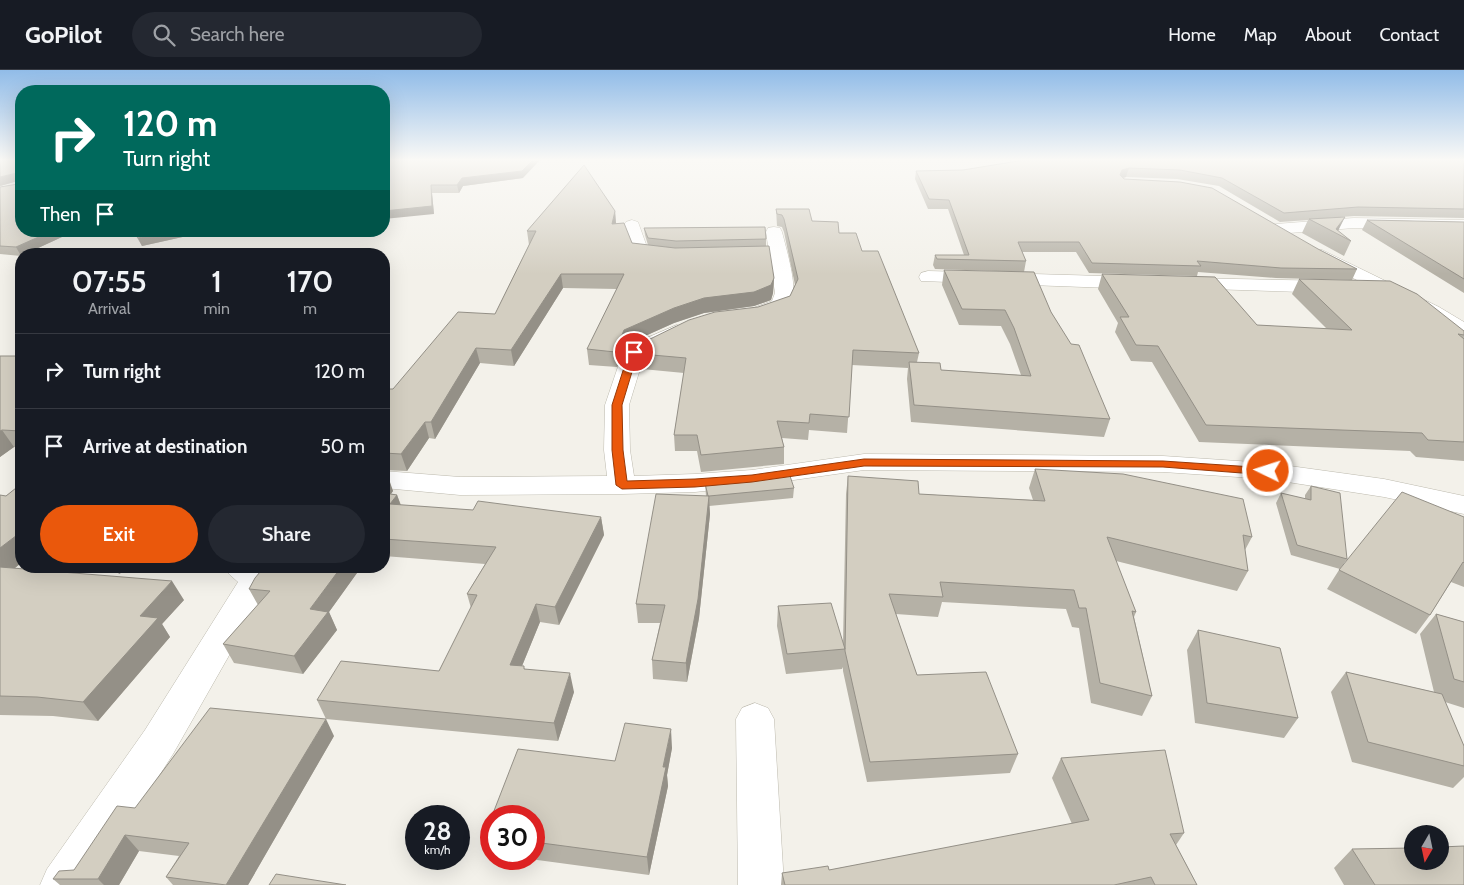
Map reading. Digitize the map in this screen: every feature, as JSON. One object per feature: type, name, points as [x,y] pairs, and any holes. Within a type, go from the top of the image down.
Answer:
[{"type":"street","points":[[1464,225],[1354,223],[1268,225],[1384,288],[1432,311],[1464,331]]},
{"type":"street","points":[[632,225],[639,251],[685,255]]},
{"type":"street","points":[[730,317],[757,314],[781,306],[785,293],[768,254],[774,232]]},
{"type":"street","points":[[928,277],[1384,288]]},
{"type":"street","points":[[622,485],[618,450],[617,405],[634,352],[682,329],[697,324]]},
{"type":"street","points":[[390,480],[460,486],[622,485],[695,483],[752,478],[864,462],[1163,464],[1268,471],[1384,488],[1464,505]]},
{"type":"street","points":[[64,885],[159,742],[256,580],[248,573]]},
{"type":"street","points":[[755,719],[761,885]]},
{"type":"building","points":[[0,198],[15,198],[15,237],[38,237],[16,247],[0,246]]},
{"type":"building","points":[[390,198],[432,198],[432,206],[390,210]]},
{"type":"building","points":[[555,198],[606,198],[615,211],[612,224],[624,223],[632,243],[675,248],[769,246],[774,278],[771,285],[754,292],[704,298],[674,308],[624,330],[615,352],[587,349],[624,274],[561,274],[511,350],[476,348],[431,422],[425,422],[401,454],[390,453],[390,389],[393,389],[458,312],[495,314],[536,231],[527,231]]},
{"type":"building","points":[[1229,198],[1357,269],[1281,268],[1197,261],[1201,266],[1092,263],[1079,242],[1018,242],[1026,261],[937,259],[935,255],[969,255],[949,200],[929,199]]},
{"type":"building","points":[[1257,198],[1464,198],[1464,209],[1358,207],[1284,213]]},
{"type":"building","points":[[776,209],[809,209],[812,221],[838,222],[839,233],[856,233],[862,251],[878,251],[919,353],[853,350],[849,417],[810,414],[809,423],[777,421],[784,447],[701,455],[697,435],[674,435],[686,358],[641,354],[644,342],[689,320],[715,312],[758,307],[790,296],[798,279],[784,219],[782,215],[777,214]]},
{"type":"building","points":[[1345,217],[1336,229],[1351,241],[1309,219]]},
{"type":"building","points":[[1367,220],[1464,222],[1464,279]]},
{"type":"building","points":[[765,227],[766,239],[676,241],[648,238],[644,228]]},
{"type":"building","points":[[944,270],[1034,272],[1051,312],[1071,344],[1079,345],[1110,419],[914,405],[909,362],[940,363],[941,370],[1031,376],[1014,328],[1005,310],[962,309]]},
{"type":"building","points":[[1102,274],[1215,277],[1257,325],[1352,330],[1299,279],[1390,281],[1417,294],[1464,331],[1464,335],[1458,334],[1464,339],[1464,442],[1428,440],[1422,433],[1206,425],[1158,346],[1136,345],[1120,317],[1129,317]]},
{"type":"building","points":[[0,356],[15,356],[15,431],[0,431]]},
{"type":"building","points":[[1035,469],[1123,474],[1243,499],[1252,537],[1243,535],[1248,571],[1107,537],[1136,612],[1132,611],[1152,696],[1100,683],[1086,608],[1079,608],[1074,590],[940,582],[943,597],[889,594],[917,675],[986,672],[1018,754],[870,762],[845,651],[848,476],[918,481],[919,494],[1045,501]]},
{"type":"building","points":[[789,473],[794,488],[708,496],[705,483]]},
{"type":"building","points":[[1311,486],[1340,493],[1347,559],[1297,545],[1281,493],[1311,500]]},
{"type":"building","points":[[15,489],[15,537],[0,548],[0,495],[6,496]]},
{"type":"building","points":[[1402,492],[1464,517],[1464,563],[1430,615],[1339,570]]},
{"type":"building","points":[[390,494],[397,495],[390,504]]},
{"type":"building","points":[[656,494],[709,496],[698,599],[686,663],[652,660],[665,605],[636,604]]},
{"type":"building","points":[[478,501],[601,517],[555,607],[536,604],[510,665],[524,666],[524,669],[570,673],[554,723],[317,700],[341,661],[439,671],[477,595],[467,594],[496,547],[390,539],[390,504],[473,510]]},
{"type":"building","points":[[0,567],[15,568],[15,573],[74,573],[172,581],[140,616],[158,618],[83,702],[37,697],[0,696]]},
{"type":"building","points":[[259,573],[337,573],[310,609],[328,612],[294,656],[223,644],[270,591],[249,589]]},
{"type":"building","points":[[831,603],[845,649],[787,654],[778,606]]},
{"type":"building","points":[[1436,614],[1464,622],[1464,682],[1454,679]]},
{"type":"building","points":[[1198,630],[1280,648],[1298,718],[1207,703]]},
{"type":"building","points":[[1346,672],[1442,694],[1464,746],[1464,766],[1368,742]]},
{"type":"building","points":[[210,708],[326,719],[226,885],[166,877],[189,843],[125,835],[98,879],[53,879],[59,871],[74,870],[117,806],[135,808]]},
{"type":"building","points":[[625,723],[671,729],[663,767],[666,767],[647,857],[545,843],[545,805],[496,805],[518,749],[615,761]]},
{"type":"building","points":[[1165,750],[1184,833],[1170,834],[1197,885],[1155,885],[1151,877],[1114,885],[785,885],[782,873],[828,866],[829,870],[1089,820],[1061,758]]},
{"type":"building","points":[[1464,846],[1464,885],[1375,885],[1352,849],[1404,848],[1404,870],[1449,870],[1449,847]]},
{"type":"building","points":[[276,874],[346,885],[269,885]]},
{"type":"route","points":[[634,352],[617,405],[618,450],[622,485],[695,483],[752,478],[864,462],[1163,464],[1268,471]]}]
